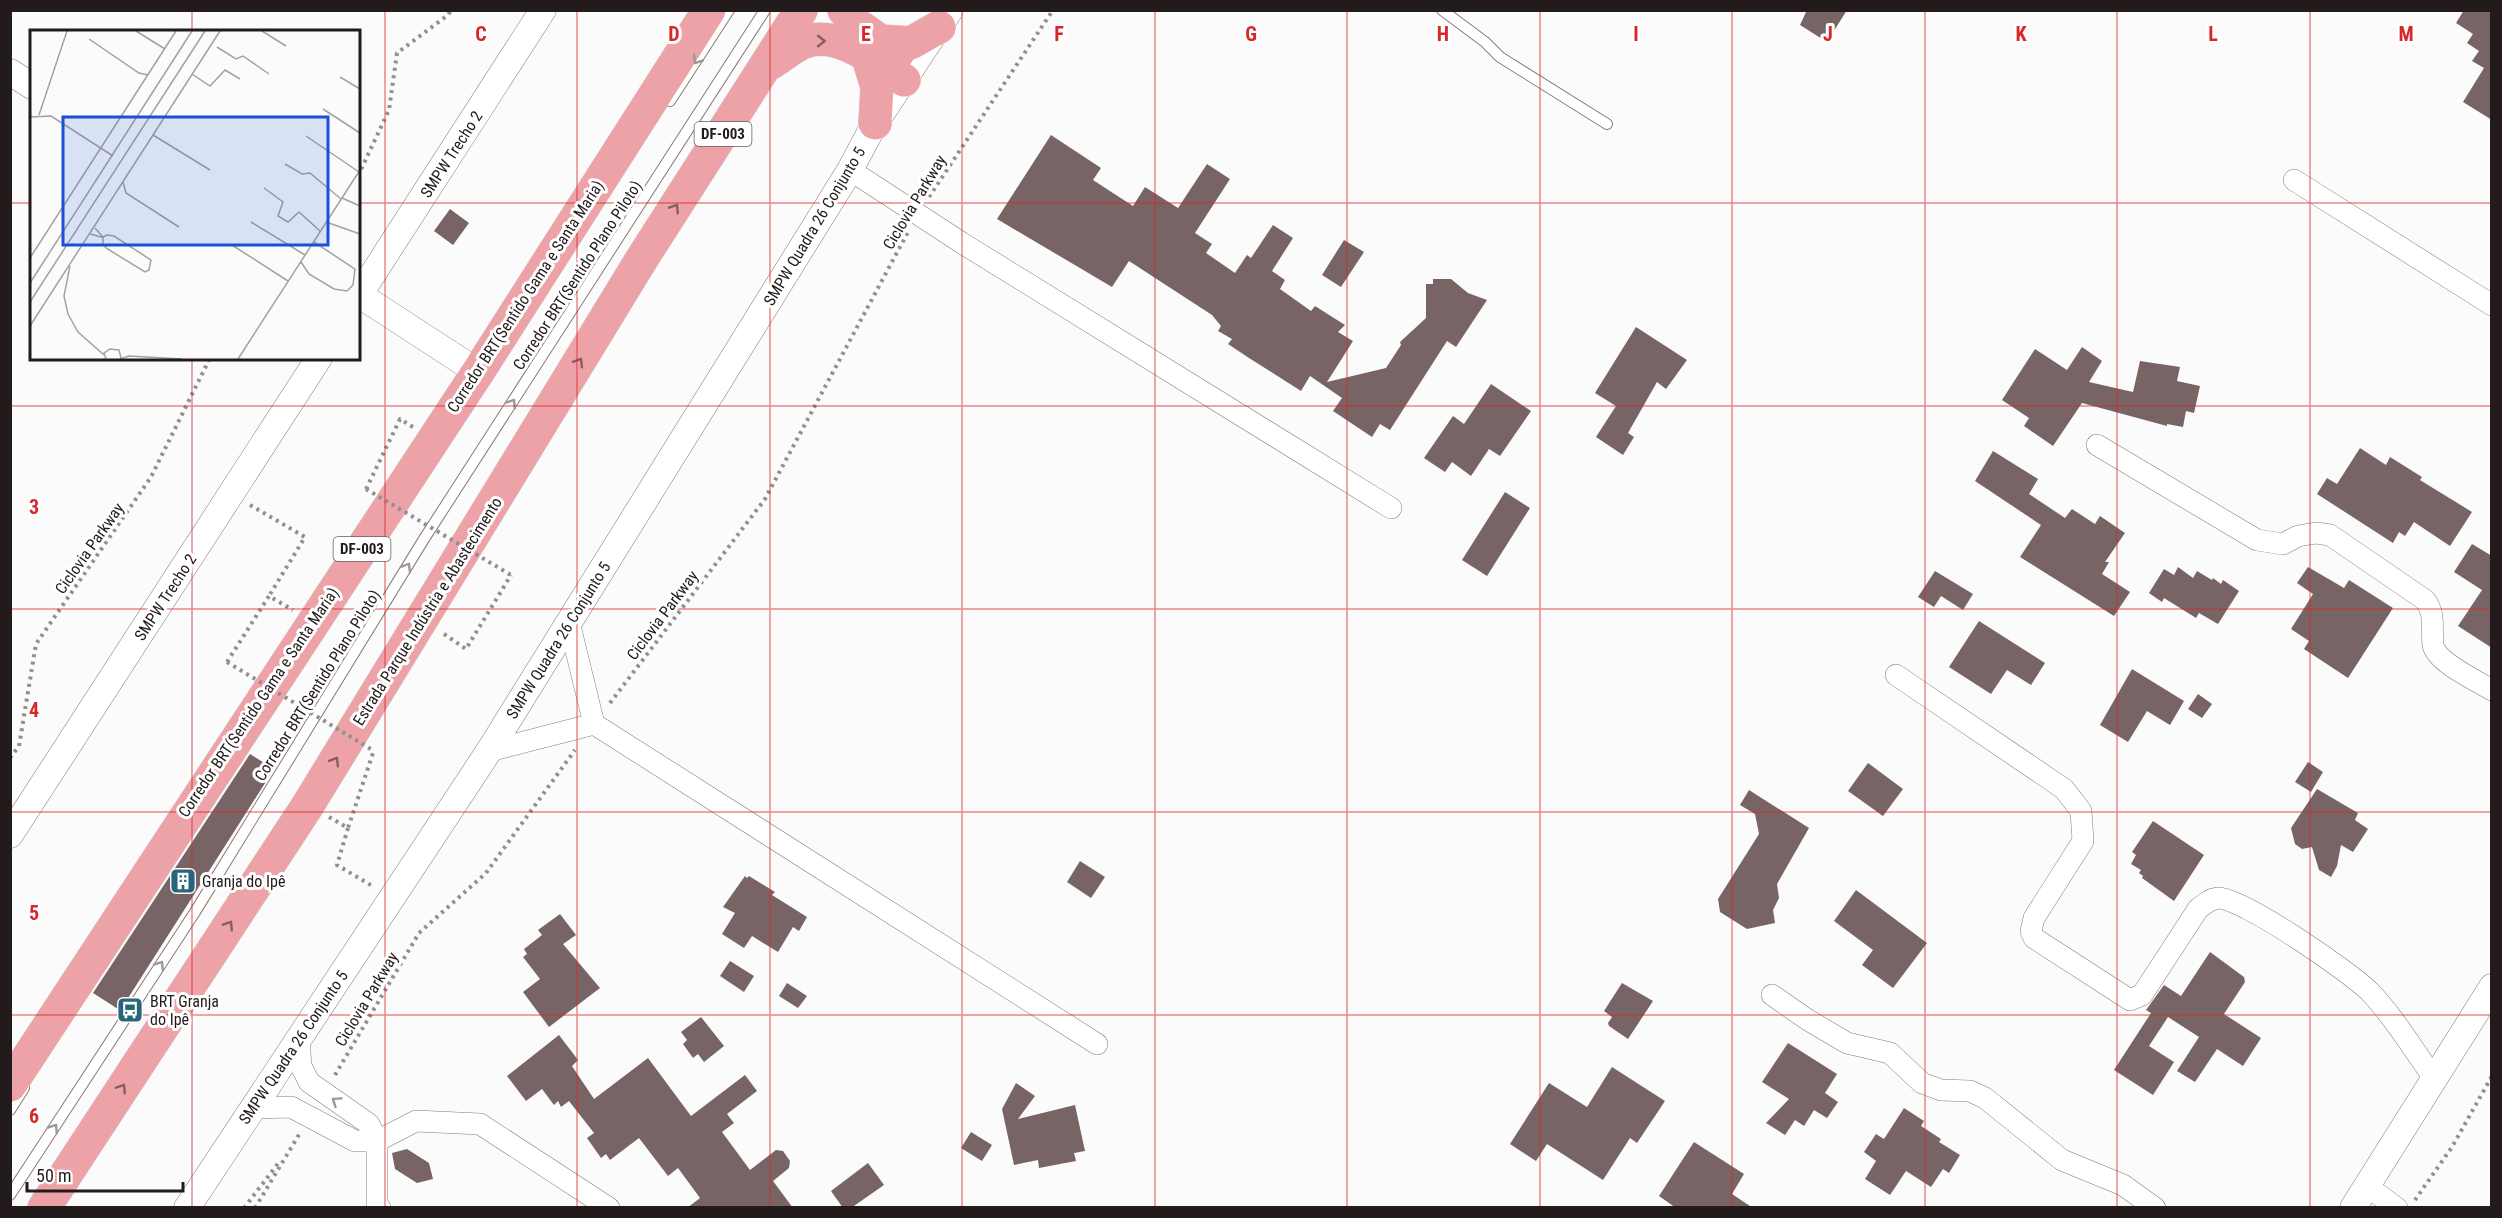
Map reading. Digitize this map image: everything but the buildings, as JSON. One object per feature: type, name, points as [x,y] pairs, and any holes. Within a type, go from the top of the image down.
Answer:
[{"type":"highway","name":"DF-003","points":[[20,1083],[312,636],[708,10]]},
{"type":"highway","name":"Estrada Parque Indústria e Abastecimento","points":[[44,1208],[308,805],[643,257],[769,64],[801,10]]},
{"type":"highway","points":[[844,10],[874,48],[909,72]]},
{"type":"highway","points":[[769,64],[804,43],[819,40],[874,48],[911,43],[944,19]]},
{"type":"highway","points":[[874,48],[877,87],[875,123]]},
{"type":"street","name":"SMPW Trecho 2","points":[[360,293],[543,10]]},
{"type":"street","name":"SMPW Quadra 26 Conjunto 5","points":[[187,1208],[489,751],[850,170],[875,123],[944,19]]},
{"type":"street","points":[[10,72],[30,85]]},
{"type":"street","points":[[850,170],[1391,508]]},
{"type":"street","points":[[2294,180],[2492,305]]},
{"type":"street","points":[[360,296],[478,372]]},
{"type":"street","name":"SMPW Trecho 2","points":[[15,819],[318,360]]},
{"type":"street","points":[[2097,445],[2258,540],[2283,544],[2307,534],[2330,535],[2425,600],[2432,612],[2436,652],[2442,660],[2492,690]]},
{"type":"street","points":[[569,622],[594,724],[1097,1044]]},
{"type":"street","points":[[1896,675],[2064,789],[2081,811],[2083,841],[2034,918],[2031,931],[2034,938],[2130,1000],[2142,995],[2198,909],[2208,901],[2217,898],[2230,901],[2288,932],[2341,968],[2370,992],[2433,1077]]},
{"type":"street","points":[[489,751],[594,724]]},
{"type":"street","points":[[1772,995],[1808,1020],[1848,1042],[1890,1053],[1922,1083],[1941,1090],[1970,1090],[1985,1098],[2062,1160],[2123,1185],[2155,1208]]},
{"type":"street","points":[[2353,1208],[2433,1077],[2489,995]]},
{"type":"street","points":[[299,1041],[301,1066],[309,1082],[369,1124],[377,1141],[377,1205],[380,1208]]},
{"type":"street","points":[[253,1108],[291,1107],[311,1115],[355,1141],[377,1141],[416,1120],[480,1124],[609,1208]]},
{"type":"street","points":[[2367,1186],[2397,1208]]},
{"type":"lane","points":[[665,109],[729,10]]},
{"type":"lane","name":"Corredor BRT(Sentido Plano Piloto)","points":[[10,1195],[195,912],[424,539],[765,10]]},
{"type":"lane","points":[[1442,10],[1485,42],[1500,57],[1607,124]]},
{"type":"lane","name":"Corredor BRT(Sentido Gama e Santa Maria)","points":[[71,1013],[312,636]]},
{"type":"lane","points":[[10,1110],[20,1083]]},
{"type":"path","points":[[360,172],[389,110],[397,53],[448,15],[451,10]]},
{"type":"path","name":"Ciclovia Parkway","points":[[324,1093],[419,933],[486,873],[594,724],[765,499],[919,213],[1053,10]]},
{"type":"path","name":"Ciclovia Parkway","points":[[10,758],[19,746],[36,644],[152,477],[209,360]]},
{"type":"path","points":[[422,619],[466,648],[511,575],[366,489],[400,419],[434,440]]},
{"type":"path","points":[[231,494],[305,537],[227,662],[374,751],[337,864],[393,898]]},
{"type":"path","points":[[269,596],[312,636]]},
{"type":"path","points":[[308,805],[348,828]]},
{"type":"path","points":[[2410,1208],[2452,1147],[2492,1076]]},
{"type":"path","points":[[255,1208],[311,1115]]},
{"type":"path","points":[[244,1208],[291,1146]]},
{"type":"place","name":"Granja do Ipê","points":[[183,881]]},
{"type":"place","name":"BRT Granja do Ipê","points":[[130,1010]]}]
